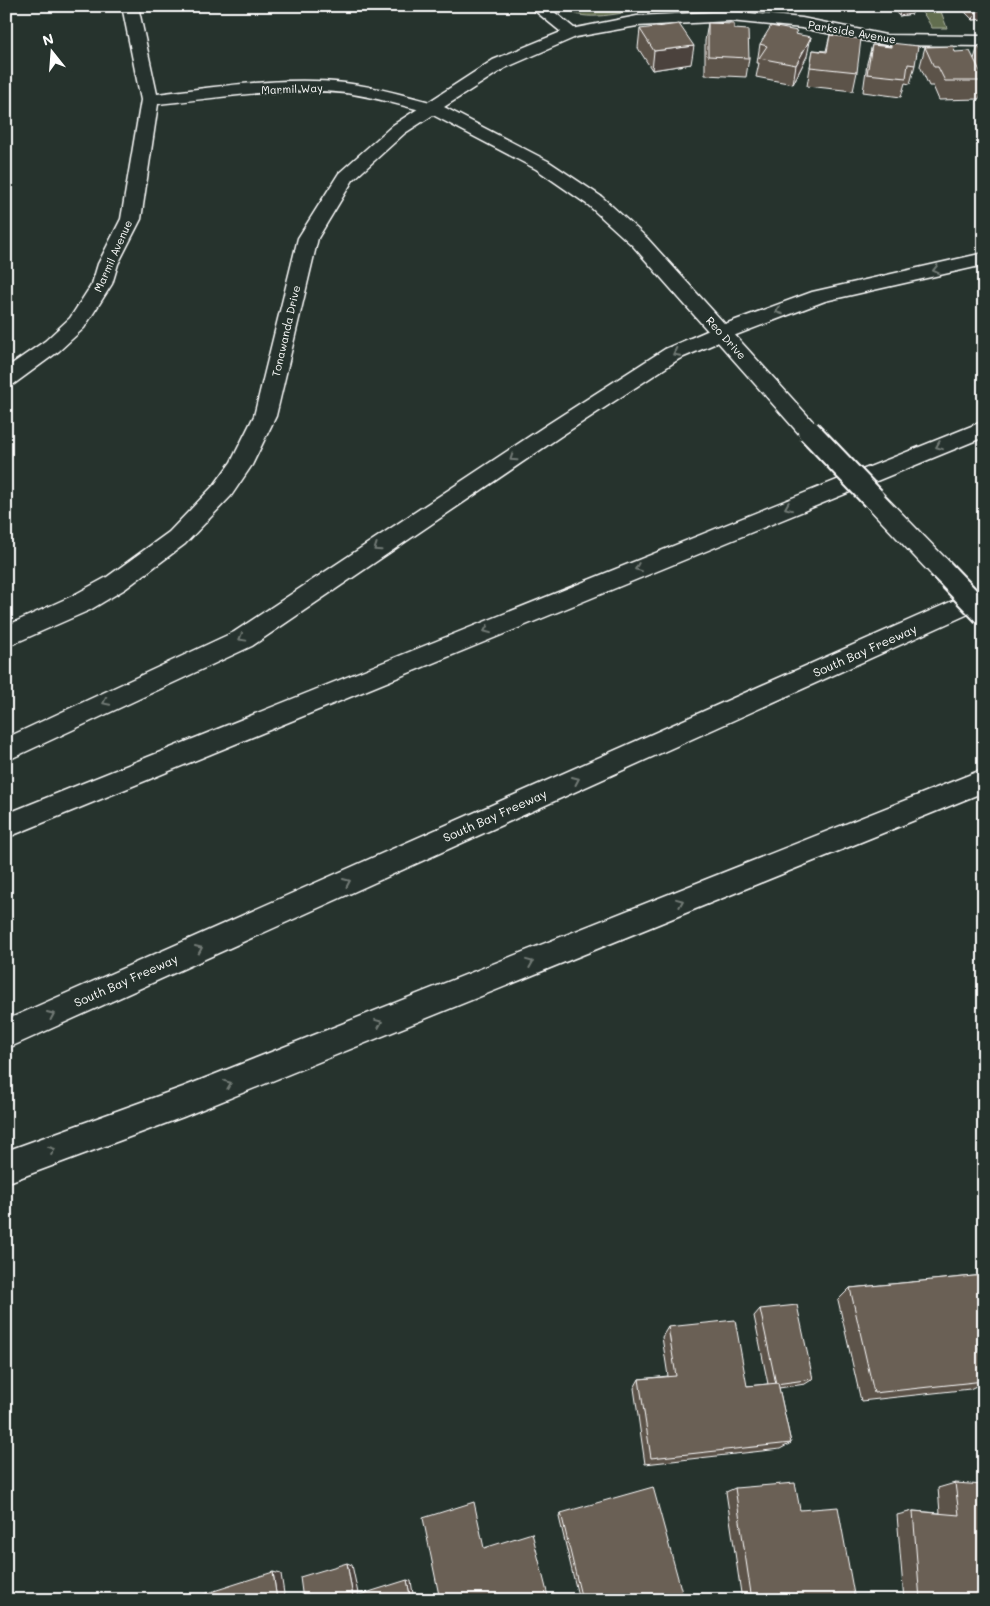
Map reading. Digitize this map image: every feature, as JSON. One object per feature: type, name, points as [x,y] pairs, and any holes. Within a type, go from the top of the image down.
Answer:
[{"type":"main road","name":"Marmil Avenue","points":[[6,379],[35,360],[62,338],[91,303],[102,284],[108,264],[130,219],[150,100],[130,6]]},
{"type":"main road","points":[[537,6],[572,33]]},
{"type":"main road","name":"Parkside Avenue","points":[[572,33],[638,21],[730,16],[802,23],[886,40],[984,41]]},
{"type":"main road","name":"Tonawanda Drive","points":[[6,638],[82,604],[116,583],[177,538],[223,490],[241,465],[265,416],[308,238],[346,177],[399,129],[499,64],[572,33]]},
{"type":"main road","name":"Marmil Way","points":[[150,100],[273,89],[333,87],[375,93],[432,108]]},
{"type":"main road","name":"Reo Drive","points":[[432,108],[478,130],[542,165],[595,201],[640,242],[809,431],[984,614]]},
{"type":"main road","points":[[6,750],[150,680],[242,638],[672,354],[721,333],[819,296],[984,259]]},
{"type":"main road","points":[[6,826],[984,428]]},
{"type":"main road","name":"South Bay Freeway","points":[[6,1035],[984,596]]},
{"type":"main road","points":[[6,1167],[183,1102],[984,780]]},
{"type":"green space","points":[[566,6],[640,6],[636,11],[588,16],[578,15]]},
{"type":"green space","points":[[915,6],[939,6],[947,28],[932,28],[925,16]]},
{"type":"building","points":[[972,6],[984,6],[984,10],[976,11]]},
{"type":"building","points":[[708,23],[734,24],[734,29],[748,30],[749,58],[708,56]]},
{"type":"building","points":[[679,24],[694,46],[654,51],[640,29]]},
{"type":"building","points":[[771,26],[797,31],[795,34],[811,37],[796,65],[759,58],[767,46],[760,44]]},
{"type":"building","points":[[830,35],[861,39],[857,72],[810,67],[813,50],[827,52]]},
{"type":"building","points":[[891,43],[918,46],[915,65],[908,64],[906,78],[867,74],[872,45],[891,47]]},
{"type":"building","points":[[984,45],[984,55],[978,46]]},
{"type":"building","points":[[953,46],[955,52],[970,51],[984,81],[945,81],[938,67],[934,67],[925,47]]},
{"type":"building","points":[[984,1275],[984,1346],[978,1347],[984,1365],[984,1381],[874,1393],[850,1288]]},
{"type":"building","points":[[797,1305],[813,1379],[776,1384],[760,1309]]},
{"type":"building","points":[[735,1320],[747,1386],[778,1383],[791,1443],[651,1458],[639,1379],[676,1376],[668,1327]]},
{"type":"building","points":[[795,1483],[800,1510],[838,1507],[855,1600],[752,1600],[735,1488]]},
{"type":"building","points":[[955,1483],[984,1485],[984,1600],[920,1600],[913,1511],[959,1515]]},
{"type":"building","points":[[653,1487],[684,1600],[582,1600],[561,1513]]},
{"type":"building","points":[[474,1502],[484,1548],[532,1533],[549,1600],[440,1600],[423,1518]]},
{"type":"building","points":[[347,1563],[353,1597],[407,1580],[411,1600],[303,1600],[300,1577]]},
{"type":"building","points":[[273,1572],[277,1600],[186,1600]]}]
